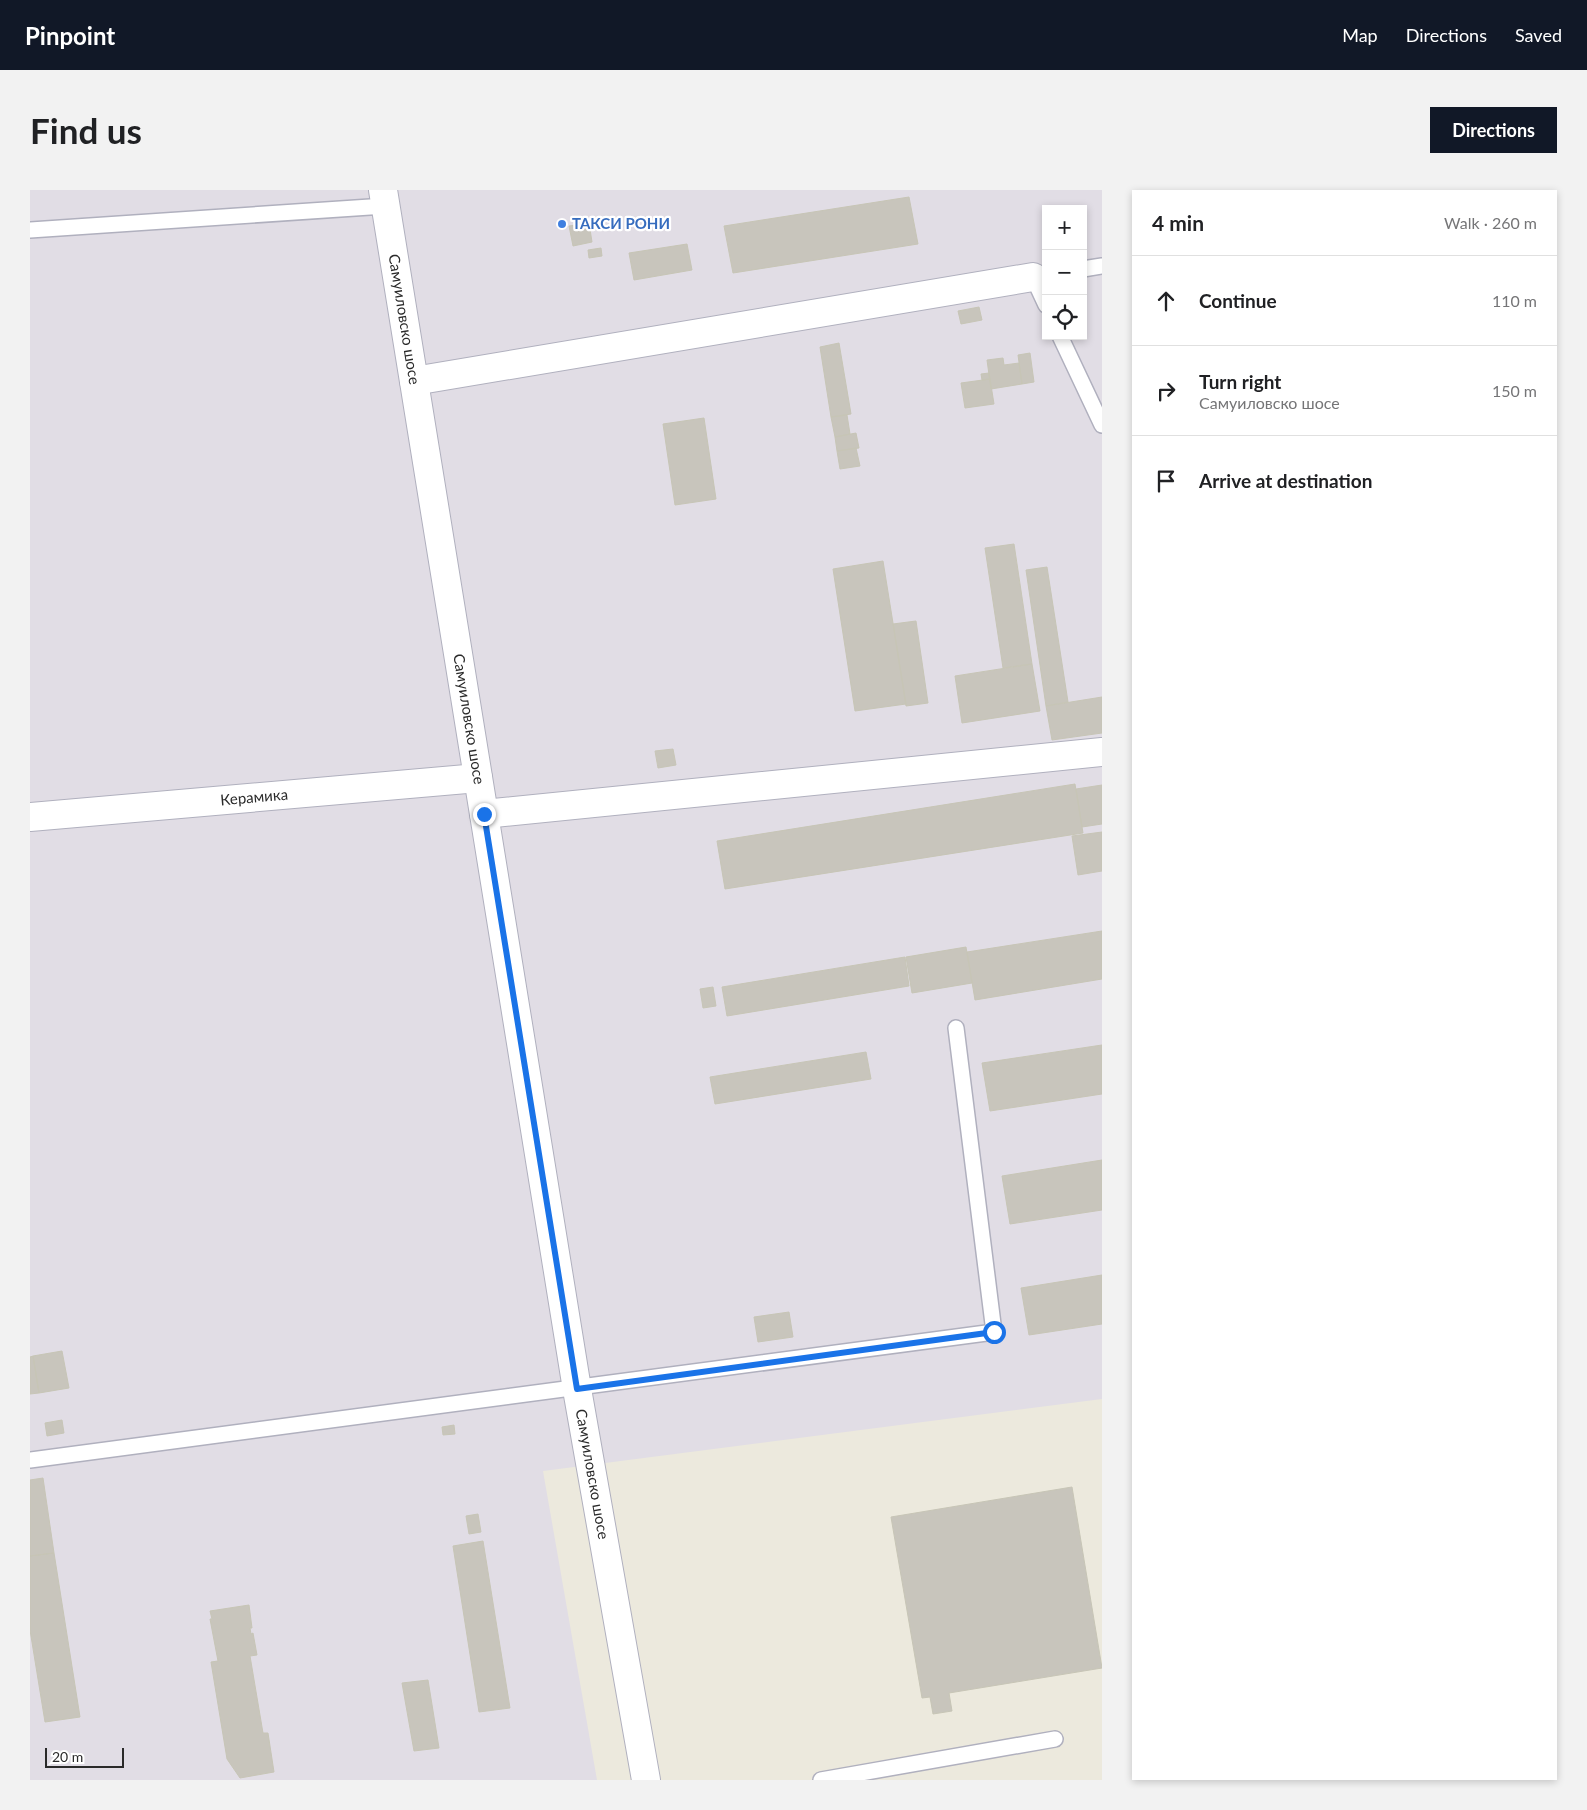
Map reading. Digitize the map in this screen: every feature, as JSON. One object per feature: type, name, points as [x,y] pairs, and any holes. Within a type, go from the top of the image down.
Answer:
[{"type":"street","name":"Самуиловско шосе","points":[[384,198],[577,1389],[646,1780]]},
{"type":"street","points":[[414,381],[1039,276]]},
{"type":"street","points":[[484,814],[1102,752]]},
{"type":"street","name":"Керамика","points":[[30,817],[478,778]]},
{"type":"lane","points":[[30,230],[384,198]]},
{"type":"lane","points":[[1087,268],[1102,266]]},
{"type":"lane","points":[[1039,276],[1044,295]]},
{"type":"lane","points":[[1062,340],[1102,425]]},
{"type":"lane","points":[[30,1460],[577,1389],[994,1332],[956,1028]]},
{"type":"lane","points":[[821,1780],[1055,1739]]},
{"type":"shaded area","points":[[30,190],[1102,190],[1102,1399],[543,1471],[597,1780],[30,1780]]},
{"type":"building","points":[[909,197],[918,244],[733,273],[724,226]]},
{"type":"building","points":[[589,223],[592,242],[573,246],[569,226]]},
{"type":"building","points":[[687,244],[692,270],[634,280],[629,253]]},
{"type":"building","points":[[601,248],[602,256],[589,258],[588,250]]},
{"type":"building","points":[[979,307],[982,320],[961,324],[958,311]]},
{"type":"building","points":[[839,343],[851,414],[831,417],[820,347]]},
{"type":"building","points":[[1030,353],[1034,382],[1022,384],[1018,355]]},
{"type":"building","points":[[1003,358],[1004,365],[1019,363],[1022,384],[991,389],[987,360]]},
{"type":"building","points":[[989,373],[990,379],[982,380],[981,374]]},
{"type":"building","points":[[990,379],[994,404],[965,408],[961,383]]},
{"type":"building","points":[[847,415],[850,434],[835,437],[831,417]]},
{"type":"building","points":[[704,418],[716,499],[675,505],[663,424]]},
{"type":"building","points":[[856,433],[859,448],[837,451],[835,437]]},
{"type":"building","points":[[856,448],[860,466],[840,469],[837,451]]},
{"type":"building","points":[[1014,544],[1032,664],[1003,668],[985,548]]},
{"type":"building","points":[[883,561],[906,704],[855,711],[833,569]]},
{"type":"building","points":[[1047,567],[1068,702],[1046,706],[1026,570]]},
{"type":"building","points":[[916,621],[928,703],[906,706],[893,624]]},
{"type":"building","points":[[1032,664],[1040,711],[962,723],[955,676]]},
{"type":"building","points":[[1102,697],[1102,733],[1052,740],[1046,706]]},
{"type":"building","points":[[673,749],[676,765],[658,768],[655,751]]},
{"type":"building","points":[[1075,784],[1083,833],[725,889],[717,841]]},
{"type":"building","points":[[1102,785],[1102,824],[1082,827],[1076,789]]},
{"type":"building","points":[[1102,832],[1102,871],[1078,875],[1072,836]]},
{"type":"building","points":[[1102,931],[1102,979],[975,1000],[967,952]]},
{"type":"building","points":[[966,947],[972,983],[912,993],[906,957]]},
{"type":"building","points":[[905,957],[909,986],[727,1016],[722,987]]},
{"type":"building","points":[[713,987],[716,1006],[703,1008],[700,989]]},
{"type":"building","points":[[1102,1045],[1102,1094],[990,1111],[982,1063]]},
{"type":"building","points":[[866,1052],[871,1079],[715,1104],[710,1077]]},
{"type":"building","points":[[1102,1160],[1102,1210],[1010,1224],[1002,1176]]},
{"type":"building","points":[[1102,1275],[1102,1324],[1029,1335],[1021,1288]]},
{"type":"building","points":[[789,1312],[793,1337],[758,1342],[754,1317]]},
{"type":"building","points":[[62,1351],[69,1388],[39,1393],[33,1356]]},
{"type":"building","points":[[33,1356],[39,1393],[30,1394],[30,1357]]},
{"type":"building","points":[[62,1420],[64,1433],[47,1436],[45,1423]]},
{"type":"building","points":[[454,1425],[455,1434],[443,1435],[442,1427]]},
{"type":"building","points":[[43,1478],[54,1553],[30,1556],[30,1480]]},
{"type":"building","points":[[1072,1487],[1102,1668],[949,1693],[952,1711],[933,1714],[930,1697],[922,1698],[891,1517]]},
{"type":"building","points":[[478,1514],[481,1532],[469,1534],[466,1516]]},
{"type":"building","points":[[483,1541],[510,1708],[479,1712],[453,1546]]},
{"type":"building","points":[[54,1553],[80,1717],[45,1722],[30,1630],[30,1556]]},
{"type":"building","points":[[249,1605],[252,1628],[250,1628],[251,1634],[253,1633],[257,1655],[250,1656],[263,1733],[268,1733],[274,1772],[240,1778],[227,1759],[211,1662],[218,1661],[210,1611]]},
{"type":"building","points":[[428,1680],[439,1748],[414,1751],[402,1683]]},
{"type":"place","name":"ТАКСИ РОНИ","points":[[562,224]]},
{"type":"route","points":[[484,814],[577,1389],[994,1332]]}]
